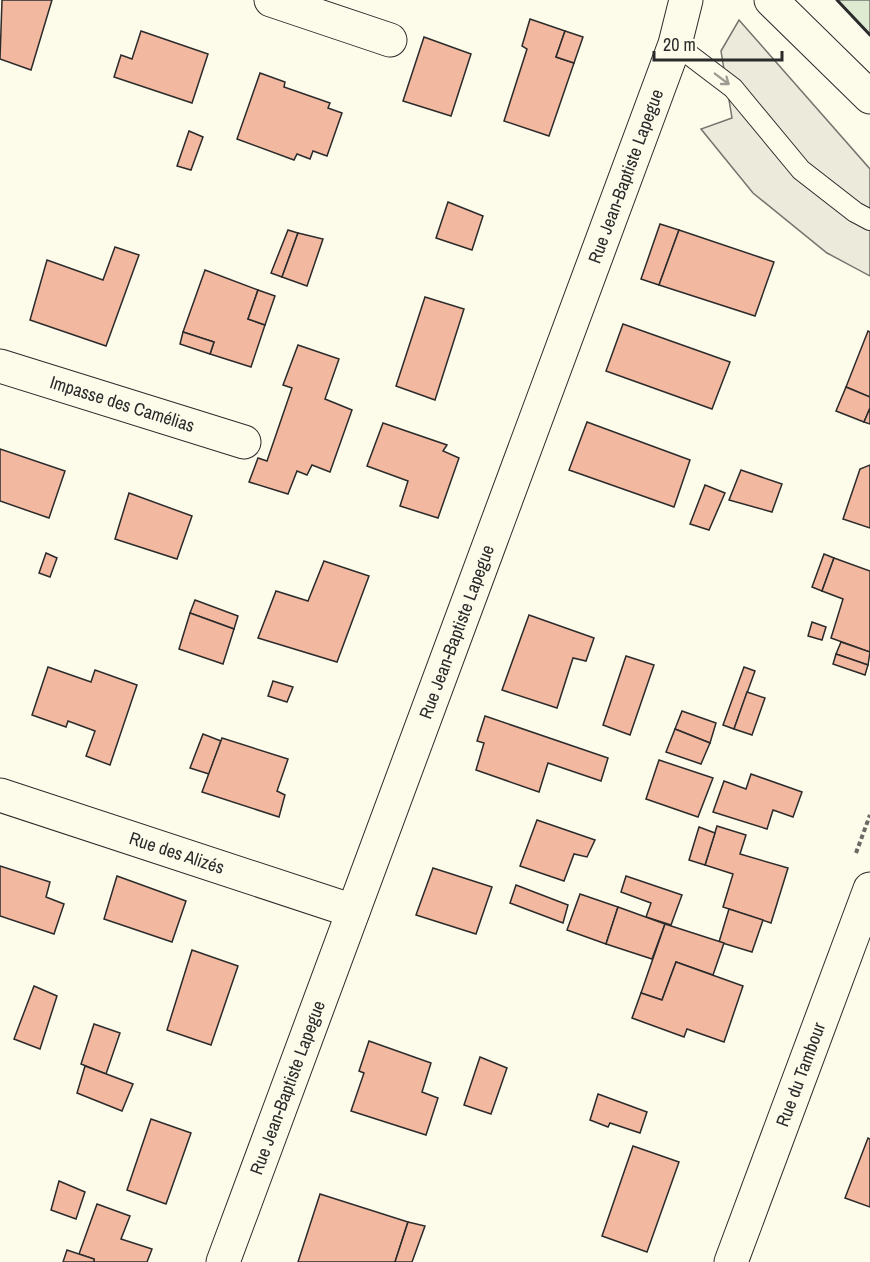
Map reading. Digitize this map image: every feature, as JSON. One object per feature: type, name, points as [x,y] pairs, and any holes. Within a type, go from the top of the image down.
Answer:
[{"type":"street","points":[[271,0],[390,40]]},
{"type":"street","name":"Rue Jean-Baptiste Lapegue","points":[[223,1262],[675,44],[686,0]]},
{"type":"street","points":[[771,0],[870,97]]},
{"type":"street","name":"Impasse des Camélias","points":[[0,366],[244,442]]},
{"type":"street","name":"Rue des Alizés","points":[[0,795],[353,911]]},
{"type":"street","name":"Rue du Tambour","points":[[731,1262],[870,889]]},
{"type":"lane","points":[[675,44],[733,88],[801,170],[855,212],[870,220]]},
{"type":"green space","points":[[837,0],[870,0],[870,35]]},
{"type":"shaded area","points":[[739,20],[870,169],[870,276],[827,253],[753,193],[701,129],[732,118],[721,51]]},
{"type":"building","points":[[2,0],[52,0],[31,70],[0,59]]},
{"type":"building","points":[[530,19],[565,31],[556,57],[574,63],[549,136],[504,121],[527,49],[522,46]]},
{"type":"building","points":[[141,31],[208,54],[192,103],[114,77],[121,55],[132,59]]},
{"type":"building","points":[[565,31],[583,37],[574,63],[556,57]]},
{"type":"building","points":[[424,37],[471,54],[451,116],[403,101]]},
{"type":"building","points":[[260,73],[285,82],[284,87],[330,103],[328,108],[342,113],[327,156],[313,151],[310,159],[297,154],[294,160],[237,139]]},
{"type":"building","points":[[189,131],[203,137],[191,170],[177,166]]},
{"type":"building","points":[[448,202],[483,216],[472,250],[436,238]]},
{"type":"building","points":[[660,224],[679,230],[659,285],[641,279]]},
{"type":"building","points":[[288,230],[298,233],[282,277],[271,273]]},
{"type":"building","points":[[679,230],[774,262],[755,316],[659,285]]},
{"type":"building","points":[[298,233],[323,239],[307,286],[282,277]]},
{"type":"building","points":[[115,247],[139,255],[106,346],[30,320],[47,260],[103,280]]},
{"type":"building","points":[[205,270],[258,290],[248,319],[265,325],[251,367],[210,354],[214,342],[183,332]]},
{"type":"building","points":[[258,290],[275,296],[265,325],[248,319]]},
{"type":"building","points":[[425,297],[464,309],[435,400],[396,386]]},
{"type":"building","points":[[623,324],[730,362],[712,409],[606,371]]},
{"type":"building","points":[[868,331],[870,332],[870,397],[846,387]]},
{"type":"building","points":[[183,332],[214,342],[210,354],[180,344]]},
{"type":"building","points":[[298,345],[339,359],[325,399],[352,410],[330,472],[312,465],[307,475],[297,471],[288,494],[249,482],[258,458],[267,461],[292,388],[283,385]]},
{"type":"building","points":[[846,387],[870,397],[870,408],[864,422],[836,411]]},
{"type":"building","points":[[870,408],[870,424],[864,422]]},
{"type":"building","points":[[587,422],[690,460],[674,507],[569,470]]},
{"type":"building","points":[[383,423],[447,445],[443,451],[459,458],[438,518],[400,506],[408,481],[367,466]]},
{"type":"building","points":[[0,449],[65,471],[49,518],[0,501]]},
{"type":"building","points":[[870,465],[870,528],[843,519],[860,469]]},
{"type":"building","points":[[741,470],[782,484],[772,512],[729,500]]},
{"type":"building","points":[[705,485],[725,493],[709,530],[690,524]]},
{"type":"building","points":[[129,493],[192,516],[177,559],[115,539]]},
{"type":"building","points":[[46,553],[57,558],[50,577],[39,573]]},
{"type":"building","points":[[824,554],[834,558],[822,591],[812,587]]},
{"type":"building","points":[[834,558],[870,571],[870,652],[831,638],[843,599],[822,591]]},
{"type":"building","points":[[324,561],[369,576],[337,662],[258,638],[276,591],[308,601]]},
{"type":"building","points":[[195,600],[238,616],[234,629],[190,613]]},
{"type":"building","points":[[190,613],[234,629],[223,664],[179,649]]},
{"type":"building","points":[[529,615],[594,638],[586,661],[573,658],[557,708],[502,690]]},
{"type":"building","points":[[812,622],[826,627],[822,640],[808,636]]},
{"type":"building","points":[[841,642],[870,652],[868,665],[836,654]]},
{"type":"building","points":[[836,654],[868,665],[865,675],[833,664]]},
{"type":"building","points":[[626,656],[654,665],[630,735],[603,725]]},
{"type":"building","points":[[48,667],[91,682],[95,670],[137,685],[110,765],[86,756],[95,731],[68,721],[66,727],[32,715]]},
{"type":"building","points":[[744,667],[755,671],[734,729],[723,725]]},
{"type":"building","points":[[273,681],[293,687],[287,702],[268,696]]},
{"type":"building","points":[[747,692],[765,698],[752,735],[734,729]]},
{"type":"building","points":[[682,711],[716,723],[710,743],[675,729]]},
{"type":"building","points":[[485,716],[608,758],[601,781],[548,763],[539,792],[476,770],[484,743],[477,741]]},
{"type":"building","points":[[675,729],[710,743],[701,764],[666,752]]},
{"type":"building","points":[[203,734],[221,741],[209,774],[190,768]]},
{"type":"building","points":[[222,738],[288,759],[277,791],[285,795],[279,817],[202,792]]},
{"type":"building","points":[[659,760],[713,778],[698,817],[646,799]]},
{"type":"building","points":[[751,774],[802,792],[793,817],[773,810],[767,829],[713,812],[724,781],[746,789]]},
{"type":"building","points":[[537,820],[595,840],[587,857],[574,854],[564,881],[520,866]]},
{"type":"building","points":[[717,826],[746,835],[740,854],[788,868],[771,923],[723,907],[733,874],[705,865]]},
{"type":"building","points":[[699,827],[715,833],[705,865],[689,860]]},
{"type":"building","points":[[0,866],[50,882],[46,897],[64,904],[54,934],[0,916]]},
{"type":"building","points":[[433,868],[492,887],[476,934],[416,915]]},
{"type":"building","points":[[117,876],[186,901],[172,942],[104,919]]},
{"type":"building","points":[[626,876],[682,895],[671,925],[646,917],[651,903],[621,892]]},
{"type":"building","points":[[516,885],[568,905],[563,923],[510,903]]},
{"type":"building","points":[[580,894],[618,907],[606,944],[567,930]]},
{"type":"building","points":[[618,907],[665,924],[652,959],[606,944]]},
{"type":"building","points":[[729,909],[763,920],[752,952],[719,942]]},
{"type":"building","points":[[665,924],[724,943],[713,975],[676,962],[662,1000],[641,993]]},
{"type":"building","points":[[192,950],[238,966],[211,1045],[167,1030]]},
{"type":"building","points":[[676,962],[743,986],[724,1042],[687,1029],[684,1037],[632,1018],[641,993],[662,1000]]},
{"type":"building","points":[[34,986],[57,996],[40,1049],[14,1039]]},
{"type":"building","points":[[94,1024],[120,1033],[106,1074],[81,1064]]},
{"type":"building","points":[[369,1041],[431,1063],[422,1092],[438,1098],[426,1135],[351,1111],[364,1073],[359,1071]]},
{"type":"building","points":[[480,1057],[507,1068],[491,1114],[464,1105]]},
{"type":"building","points":[[85,1066],[133,1084],[122,1111],[77,1093]]},
{"type":"building","points":[[598,1094],[647,1112],[640,1133],[610,1123],[608,1127],[590,1120]]},
{"type":"building","points":[[151,1119],[191,1133],[166,1204],[127,1190]]},
{"type":"building","points":[[868,1138],[870,1139],[870,1207],[845,1198]]},
{"type":"building","points":[[633,1146],[679,1162],[647,1252],[602,1236]]},
{"type":"building","points":[[59,1181],[85,1192],[76,1219],[51,1210]]},
{"type":"building","points":[[320,1194],[408,1222],[395,1262],[298,1262]]},
{"type":"building","points":[[97,1204],[130,1216],[121,1239],[152,1249],[147,1262],[94,1262],[94,1259],[79,1254]]},
{"type":"building","points":[[408,1222],[425,1226],[412,1262],[395,1262]]},
{"type":"building","points":[[67,1250],[94,1259],[94,1262],[63,1262]]},
{"type":"wall","points":[[837,0],[870,35]]}]
